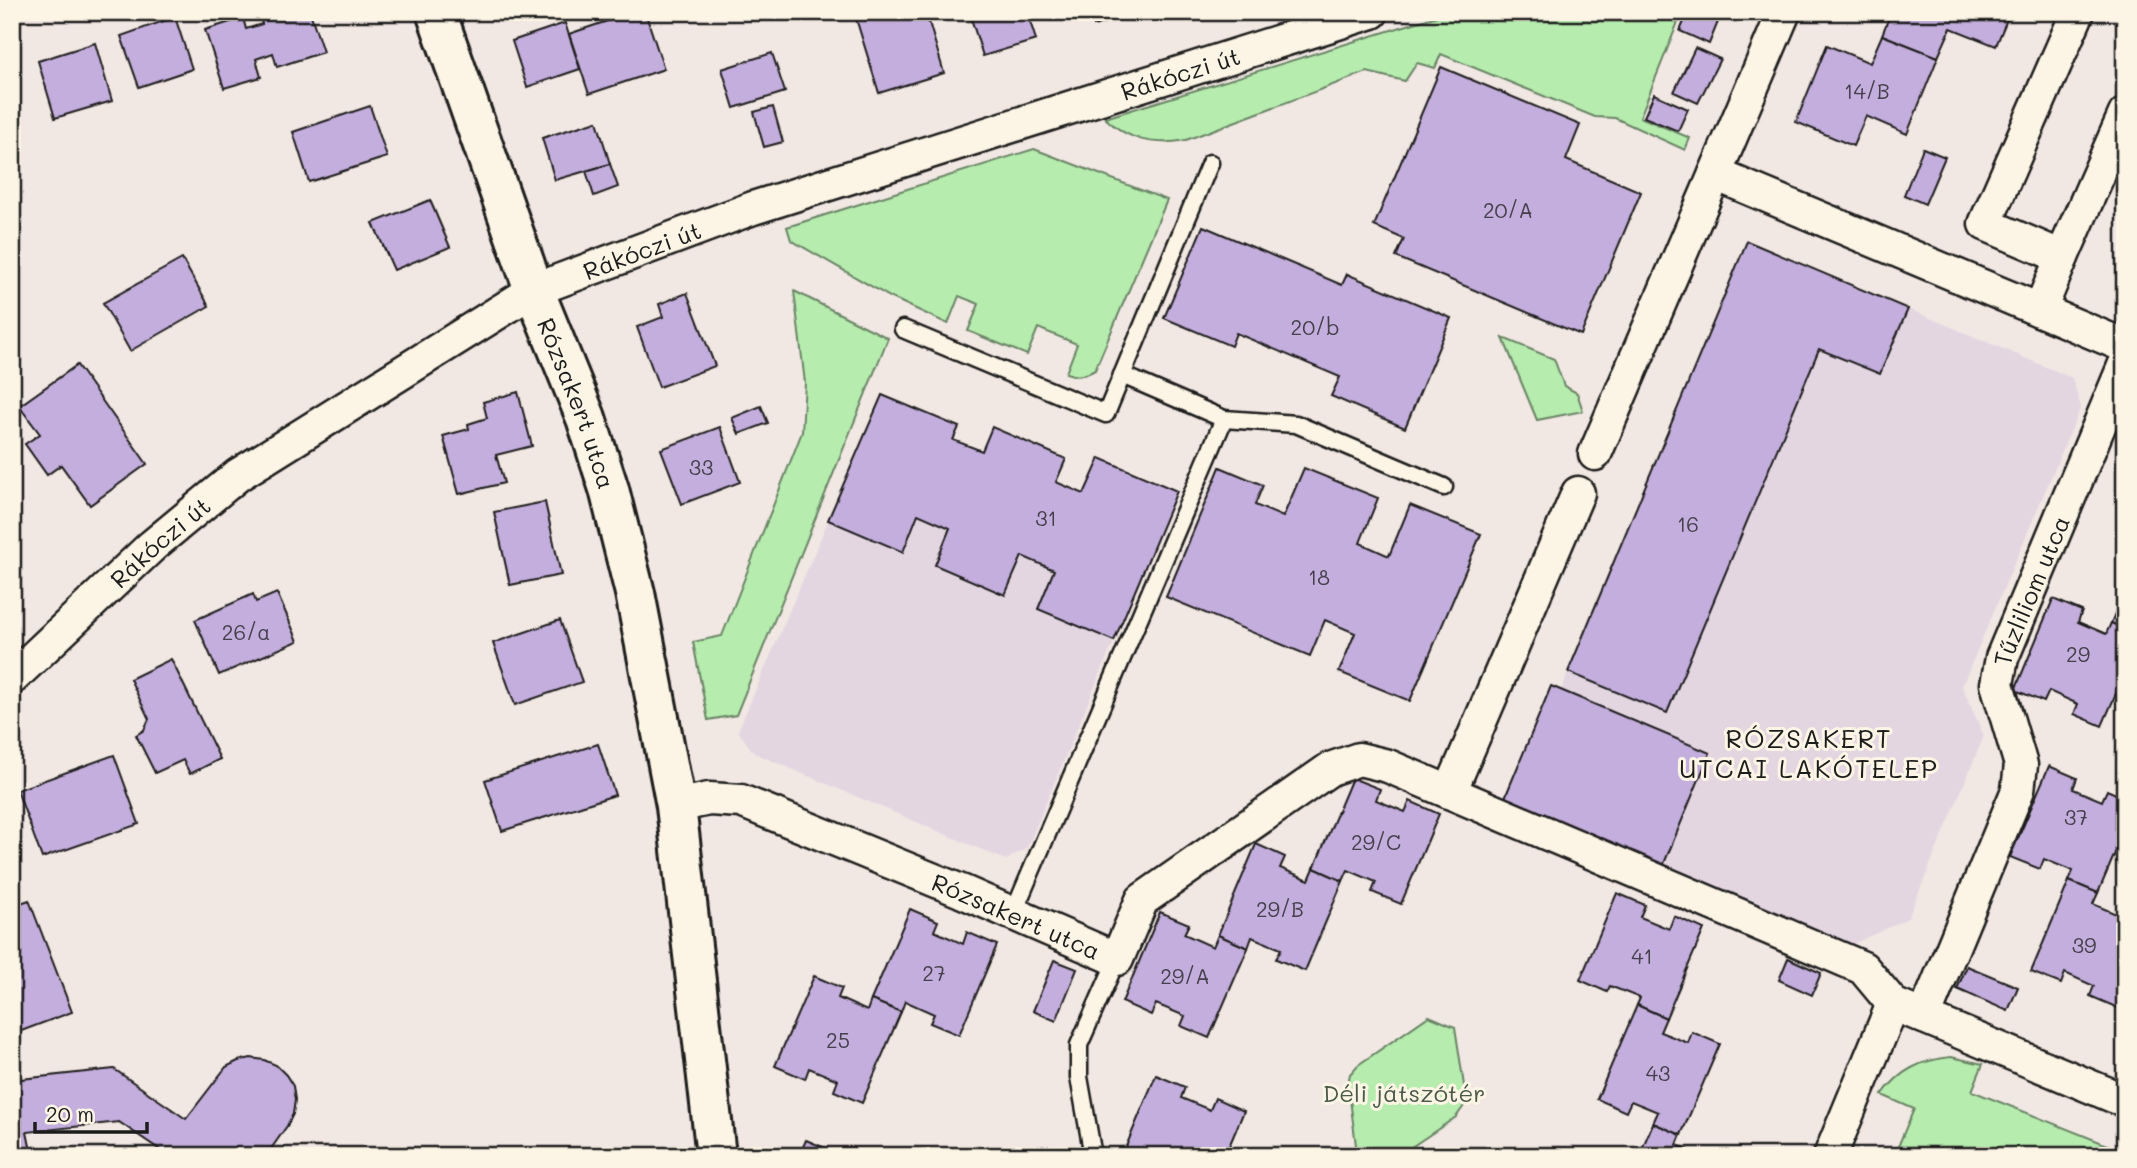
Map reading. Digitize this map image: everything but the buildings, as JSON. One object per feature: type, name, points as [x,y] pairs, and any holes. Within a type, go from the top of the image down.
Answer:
[{"type":"street","name":"Rózsakert utca","points":[[436,12],[534,290],[586,418],[609,489],[635,593],[676,806],[716,1156]]},
{"type":"street","name":"Rákóczi út","points":[[12,678],[152,546],[238,475],[534,290],[753,208],[1372,12]]},
{"type":"street","points":[[1595,454],[1784,12]]},
{"type":"street","points":[[2062,257],[1985,224],[2078,12]]},
{"type":"street","points":[[2040,310],[2125,114]]},
{"type":"street","points":[[1715,174],[2125,346]]},
{"type":"street","name":"Tűzliliom utca","points":[[1924,1017],[2018,790],[2021,765],[1997,684],[2002,658],[2125,364]]},
{"type":"street","points":[[1578,494],[1450,792],[1863,968],[1893,1004],[2125,1101]]},
{"type":"street","name":"Rózsakert utca","points":[[676,806],[709,799],[741,801],[1117,959],[1142,900],[1330,769],[1359,759],[1388,766],[1450,792]]},
{"type":"street","points":[[1830,1156],[1893,1004]]},
{"type":"lane","points":[[903,329],[1106,414],[1210,163]]},
{"type":"lane","points":[[1122,375],[1224,419],[1296,424],[1444,487]]},
{"type":"lane","points":[[1013,914],[1224,419]]},
{"type":"lane","points":[[1093,1156],[1079,1077],[1079,1045],[1117,959]]},
{"type":"shaded area","points":[[1747,241],[2072,378],[2081,407],[1962,686],[1984,736],[1908,918],[1851,945],[1504,800],[1551,686],[1561,690]]},
{"type":"shaded area","points":[[882,395],[959,427],[953,440],[981,451],[992,427],[1066,459],[1056,482],[1084,494],[1100,458],[1177,491],[1027,848],[1006,860],[754,753],[738,731]]},
{"type":"green space","points":[[1450,12],[1682,12],[1640,117],[1690,138],[1685,150],[1615,118],[1595,117],[1441,54],[1435,68],[1417,63],[1405,81],[1367,72],[1186,140],[1142,140],[1123,132],[1105,118]]},
{"type":"green space","points":[[1034,149],[1167,200],[1095,370],[1087,374],[1066,373],[1077,344],[1038,328],[1027,355],[968,331],[979,304],[959,296],[948,324],[890,297],[791,240],[787,227]]},
{"type":"green space","points":[[794,291],[888,338],[736,715],[708,720],[693,642],[722,636],[802,432],[805,383]]},
{"type":"green space","points":[[1503,338],[1554,359],[1564,386],[1577,393],[1583,411],[1537,420]]},
{"type":"green space","name":"Déli játszótér","points":[[1429,1016],[1455,1027],[1465,1092],[1464,1106],[1456,1117],[1398,1156],[1361,1156],[1357,1153],[1348,1084],[1350,1074],[1358,1065]]},
{"type":"green space","points":[[1951,1057],[1983,1064],[1972,1091],[2125,1152],[2125,1156],[1894,1156],[1914,1109],[1882,1095],[1896,1079],[1912,1068]]},
{"type":"district","name":"RÓZSAKERT UTCAI LAKÓTELEP","points":[[1809,753]]}]
